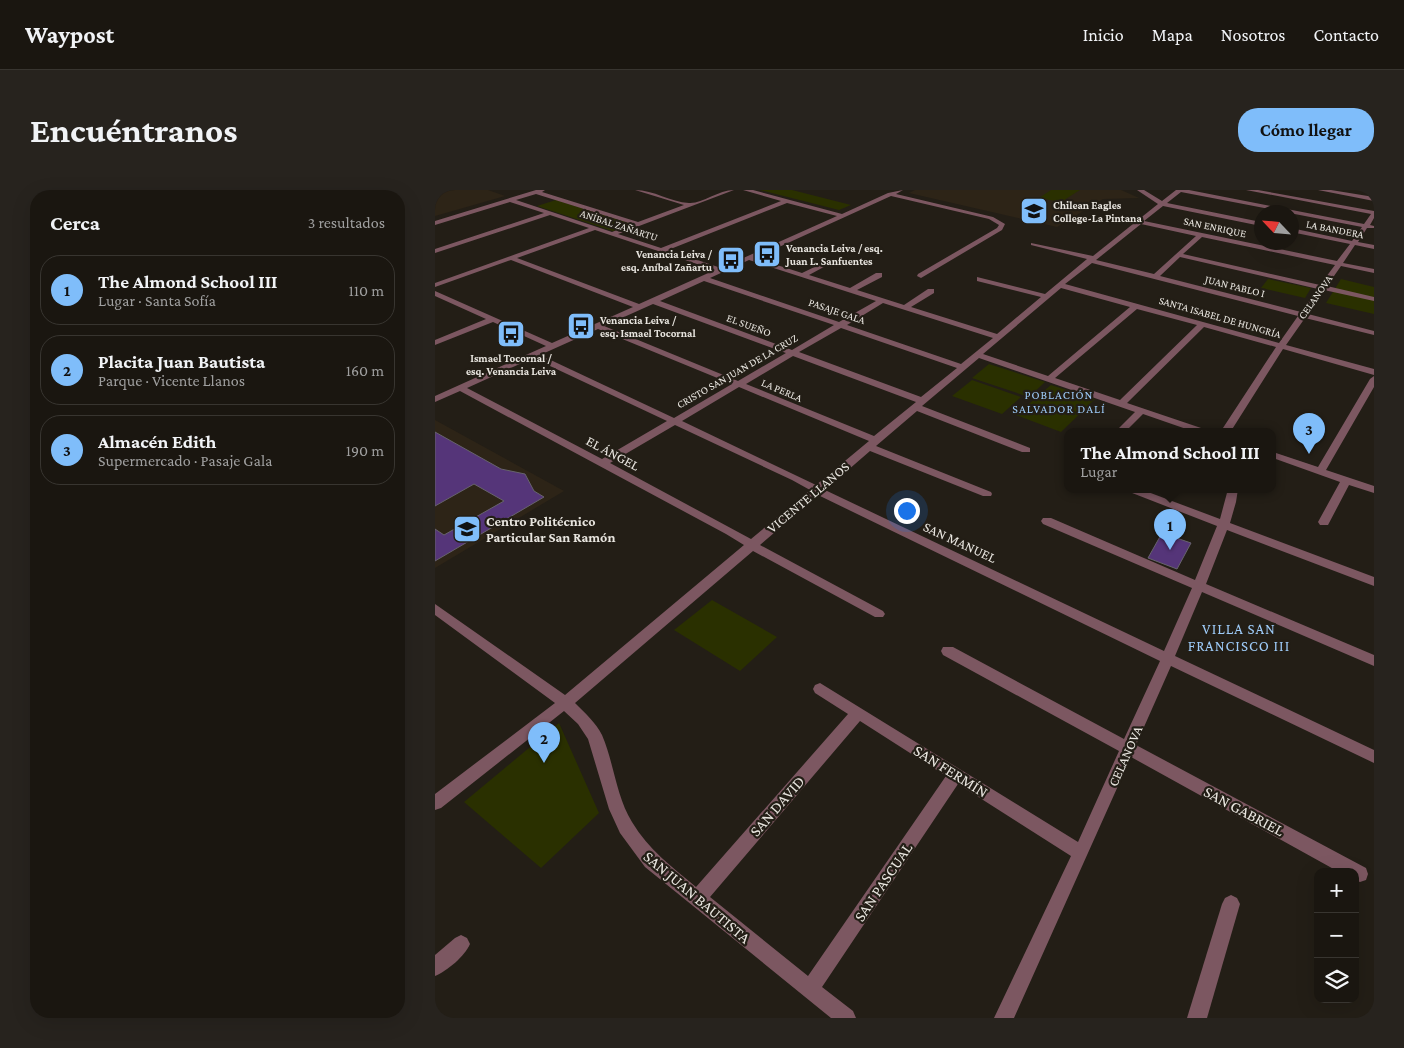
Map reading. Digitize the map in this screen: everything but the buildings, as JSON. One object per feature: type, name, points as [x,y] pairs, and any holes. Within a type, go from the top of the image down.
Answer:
[{"type":"street","points":[[638,190],[690,205]]},
{"type":"street","points":[[612,234],[731,190]]},
{"type":"street","points":[[745,190],[843,216]]},
{"type":"street","points":[[1139,190],[1162,204],[1254,223]]},
{"type":"street","points":[[1180,190],[1374,228]]},
{"type":"street","name":"VICENTE LLANOS","points":[[435,803],[565,703],[1046,296],[1180,190]]},
{"type":"street","points":[[1249,190],[1374,213]]},
{"type":"street","points":[[1321,190],[1374,199]]},
{"type":"street","points":[[435,223],[539,191]]},
{"type":"street","name":"ANÍBAL ZAÑARTU","points":[[539,191],[638,224]]},
{"type":"street","points":[[435,399],[843,216],[894,191],[991,218],[1002,224],[1000,229],[921,276]]},
{"type":"street","points":[[513,193],[523,196]]},
{"type":"street","name":"ANÍBAL ZAÑARTU","points":[[510,200],[721,270]]},
{"type":"street","points":[[662,250],[786,201]]},
{"type":"street","points":[[435,251],[549,213]]},
{"type":"street","name":"CELANOVA","points":[[1228,428],[1281,346],[1374,213]]},
{"type":"street","name":"SAN ENRIQUE","points":[[1139,222],[1374,271]]},
{"type":"street","points":[[435,285],[595,228]]},
{"type":"street","name":"LA BANDERA","points":[[1299,232],[1374,247]]},
{"type":"street","points":[[1155,277],[1200,235]]},
{"type":"street","name":"JUAN PABLO I","points":[[1033,244],[1374,333]]},
{"type":"street","points":[[1179,255],[1374,299]]},
{"type":"street","points":[[511,258],[639,307]]},
{"type":"street","points":[[749,258],[999,337]]},
{"type":"street","points":[[803,275],[831,261]]},
{"type":"street","points":[[851,290],[879,275]]},
{"type":"street","name":"PASAJE GALA","points":[[703,278],[963,367]]},
{"type":"street","points":[[980,279],[1046,296]]},
{"type":"street","name":"SANTA ISABEL DE HUNGRÍA","points":[[1060,285],[1374,372]]},
{"type":"street","points":[[905,307],[931,291]]},
{"type":"street","points":[[438,297],[493,319],[552,346]]},
{"type":"street","name":"CRISTO SAN JUAN DE LA CRUZ","points":[[603,463],[883,300]]},
{"type":"street","name":"EL SUEÑO","points":[[653,301],[792,353],[919,404],[1026,450]]},
{"type":"street","points":[[1049,379],[1136,306]]},
{"type":"street","points":[[435,343],[493,319]]},
{"type":"street","points":[[1121,404],[1203,324]]},
{"type":"street","name":"LA PERLA","points":[[598,326],[739,384],[987,494]]},
{"type":"street","name":"SAN MANUEL","points":[[533,355],[1374,757]]},
{"type":"street","points":[[978,355],[1192,428]]},
{"type":"street","points":[[1320,472],[1374,379]]},
{"type":"street","name":"EL ÁNGEL","points":[[461,388],[753,544],[761,551],[879,614]]},
{"type":"street","points":[[1124,428],[1141,411]]},
{"type":"street","points":[[1276,457],[1374,490]]},
{"type":"street","points":[[1325,522],[1346,481]]},
{"type":"street","points":[[1142,493],[1374,582]]},
{"type":"street","name":"CELANOVA","points":[[1004,1018],[1081,853],[1199,587],[1224,523],[1232,493]]},
{"type":"street","points":[[1047,521],[1374,661]]},
{"type":"street","name":"SAN JUAN BAUTISTA","points":[[435,609],[565,703],[583,720],[595,737],[617,809],[634,841],[651,861],[697,900],[846,1018]]},
{"type":"street","name":"SAN GABRIEL","points":[[948,651],[1360,874]]},
{"type":"street","name":"SAN FERMÍN","points":[[820,690],[1081,853]]},
{"type":"street","name":"SAN DAVID","points":[[697,900],[857,713]]},
{"type":"street","name":"SAN PASCUAL","points":[[810,989],[957,775]]},
{"type":"street","points":[[1197,1018],[1231,904]]},
{"type":"street","points":[[435,967],[461,944]]},
{"type":"shaded area","points":[[435,190],[488,190],[505,196],[435,216]]},
{"type":"shaded area","name":"Chilean Eagles College-La Pintana","points":[[915,190],[1121,190],[1139,198],[1103,199],[1057,227],[909,193]]},
{"type":"shaded area","name":"Centro Politécnico Particular San Ramón","points":[[435,420],[564,491],[435,568]]},
{"type":"green space","points":[[760,190],[792,190],[851,205],[839,210]]},
{"type":"green space","points":[[1051,190],[1080,190],[1061,202],[1039,198]]},
{"type":"green space","points":[[556,200],[632,224],[613,231],[537,206]]},
{"type":"green space","points":[[1268,279],[1311,288],[1305,298],[1261,288]]},
{"type":"green space","points":[[1341,279],[1374,287],[1374,314],[1326,303]]},
{"type":"green space","points":[[989,364],[1045,382],[1029,397],[972,378]]},
{"type":"green space","points":[[972,380],[1021,397],[1002,414],[952,396]]},
{"type":"green space","points":[[1051,385],[1095,399],[1061,432],[1016,415]]},
{"type":"green space","points":[[712,600],[777,637],[740,671],[674,630]]},
{"type":"green space","points":[[559,723],[599,813],[541,868],[464,802]]},
{"type":"place","name":"Chilean Eagles College-La Pintana","points":[[1034,211]]},
{"type":"place","name":"Venancia Leiva / esq. Juan L. Sanfuentes","points":[[767,254]]},
{"type":"place","name":"Venancia Leiva / esq. Aníbal Zañartu","points":[[731,260]]},
{"type":"place","name":"Venancia Leiva / esq. Ismael Tocornal","points":[[581,326]]},
{"type":"place","name":"Ismael Tocornal / esq. Venancia Leiva","points":[[511,334]]},
{"type":"place","name":"Almacén Edith","points":[[1309,454]]},
{"type":"place","name":"Centro Politécnico Particular San Ramón","points":[[467,529]]},
{"type":"place","name":"The Almond School III","points":[[1170,550]]},
{"type":"place","name":"Placita Juan Bautista","points":[[544,763]]},
{"type":"district","name":"POBLACIÓN SALVADOR DALÍ","points":[[1059,402]]},
{"type":"district","name":"VILLA SAN FRANCISCO III","points":[[1239,638]]}]
